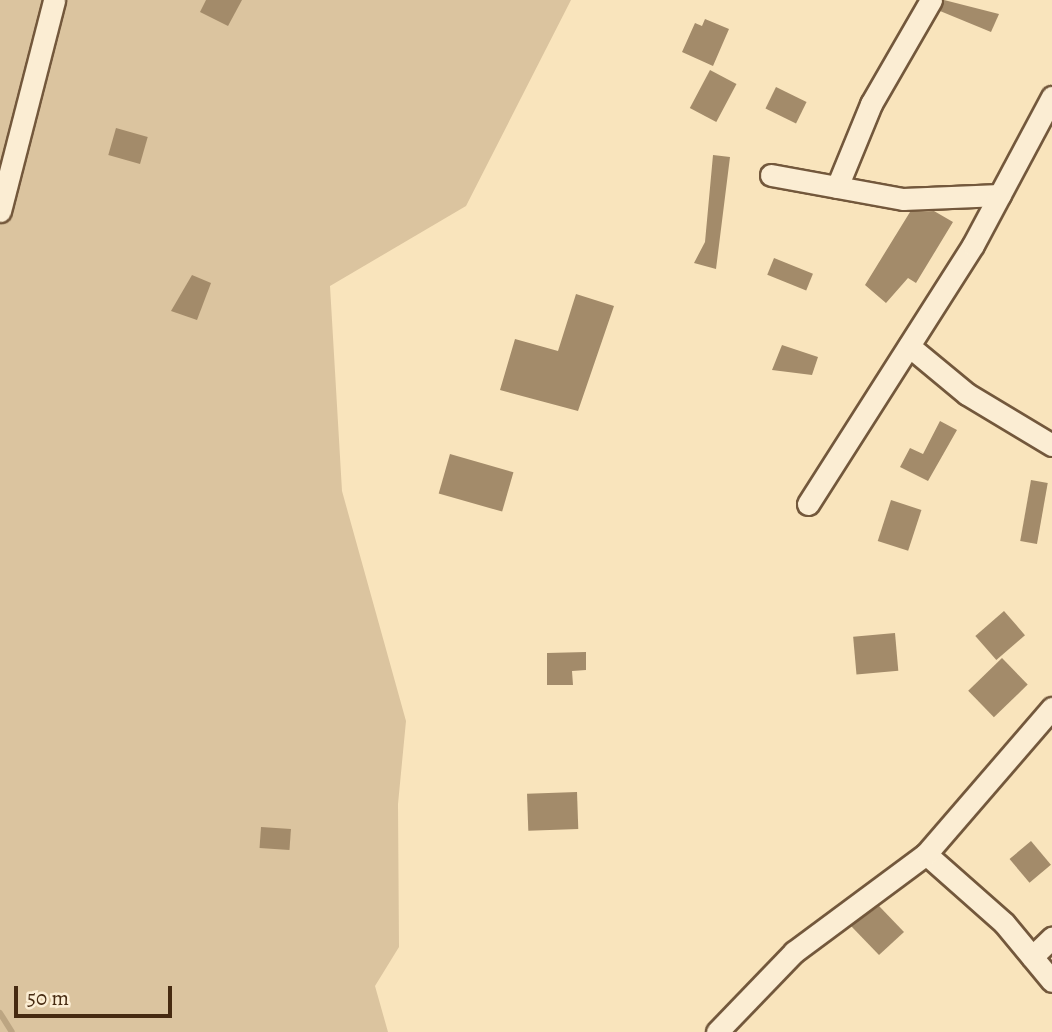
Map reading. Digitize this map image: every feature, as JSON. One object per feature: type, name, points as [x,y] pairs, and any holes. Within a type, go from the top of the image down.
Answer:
[{"type":"street","points":[[0,211],[54,0]]},
{"type":"street","points":[[837,187],[871,104],[930,0]]},
{"type":"street","points":[[808,504],[909,346],[1000,195],[1052,97]]},
{"type":"street","points":[[771,175],[902,199],[1000,195]]},
{"type":"street","points":[[909,346],[967,394],[1052,445]]},
{"type":"street","points":[[717,1032],[794,952],[926,854],[1052,708]]},
{"type":"street","points":[[926,854],[1032,957],[1052,981]]},
{"type":"street","points":[[1032,957],[1052,937]]},
{"type":"shaded area","points":[[0,0],[571,0],[466,206],[330,286],[342,491],[406,721],[398,804],[399,947],[375,986],[388,1032],[0,1032]]},
{"type":"building","points":[[206,0],[242,0],[228,26],[200,12]]},
{"type":"building","points":[[944,0],[999,14],[991,32],[940,11]]},
{"type":"building","points":[[705,19],[729,29],[713,66],[682,52],[695,23],[702,26]]},
{"type":"building","points":[[710,70],[736,84],[716,122],[690,108]]},
{"type":"building","points":[[776,87],[807,102],[796,123],[765,109]]},
{"type":"building","points":[[116,128],[148,137],[140,164],[108,155]]},
{"type":"building","points":[[713,155],[730,157],[716,269],[694,263],[705,242]]},
{"type":"building","points":[[934,211],[953,222],[916,283],[908,278],[886,303],[865,285],[910,212]]},
{"type":"building","points":[[774,258],[813,274],[806,290],[767,275]]},
{"type":"building","points":[[192,275],[211,283],[197,320],[171,311]]},
{"type":"building","points":[[576,294],[614,306],[578,411],[500,390],[515,339],[558,351]]},
{"type":"building","points":[[782,345],[818,357],[812,375],[772,370]]},
{"type":"building","points":[[940,421],[957,430],[928,481],[900,467],[910,448],[923,454]]},
{"type":"building","points":[[450,454],[513,472],[502,512],[439,493]]},
{"type":"building","points":[[1031,480],[1048,483],[1037,544],[1020,541]]},
{"type":"building","points":[[891,500],[921,510],[908,551],[878,541]]},
{"type":"building","points":[[1004,611],[1025,635],[996,660],[975,636]]},
{"type":"building","points":[[895,633],[898,671],[856,675],[853,637]]},
{"type":"building","points":[[586,652],[586,670],[572,671],[573,685],[547,685],[547,653]]},
{"type":"building","points":[[1002,658],[1028,685],[994,717],[968,691]]},
{"type":"building","points":[[577,792],[578,829],[528,831],[527,794]]},
{"type":"building","points":[[261,827],[291,829],[289,850],[260,848]]},
{"type":"building","points":[[1031,841],[1051,865],[1029,883],[1010,859]]},
{"type":"building","points":[[879,906],[904,932],[879,955],[851,926]]},
{"type":"waterway","points":[[0,1013],[12,1032]]}]
